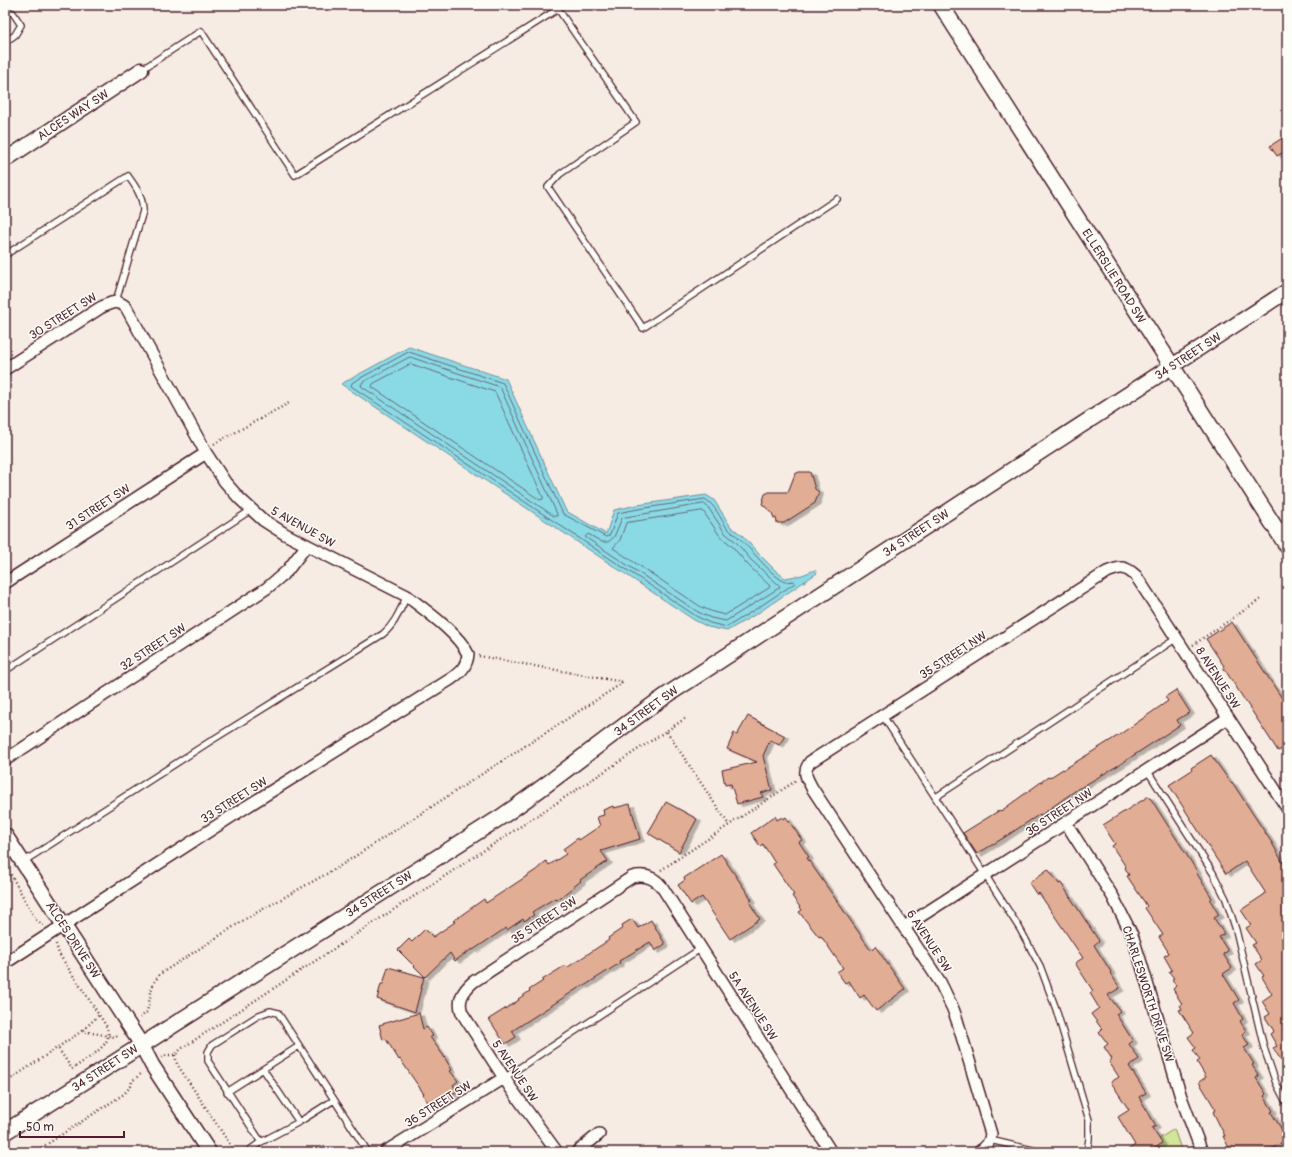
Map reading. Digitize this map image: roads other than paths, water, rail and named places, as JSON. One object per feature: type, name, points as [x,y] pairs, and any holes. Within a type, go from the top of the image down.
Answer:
[{"type":"main road","name":"ELLERSLIE ROAD SW","points":[[941,5],[1287,546]]},
{"type":"main road","name":"34 STREET SW","points":[[5,1132],[141,1044],[504,815],[660,700],[1172,366]]},
{"type":"street","name":"ALCES WAY SW","points":[[5,160],[141,70]]},
{"type":"street","name":"34 STREET SW","points":[[1172,366],[1287,291]]},
{"type":"street","name":"30 STREET SW","points":[[5,369],[100,308],[116,301]]},
{"type":"street","name":"5 AVENUE SW","points":[[116,301],[122,303],[126,307],[205,451],[225,482],[239,498],[251,510],[285,534],[407,596],[450,632],[461,643],[468,654]]},
{"type":"street","name":"31 STREET SW","points":[[5,583],[205,451]]},
{"type":"street","name":"32 STREET SW","points":[[5,760],[267,588],[287,571],[307,545]]},
{"type":"street","name":"8 AVENUE SW","points":[[1123,567],[1136,576],[1287,808]]},
{"type":"street","name":"35 STREET NW","points":[[806,774],[805,768],[810,762],[1107,572],[1115,568],[1123,567]]},
{"type":"street","name":"33 STREET SW","points":[[5,963],[63,924],[240,811],[451,680],[461,672],[466,665],[468,654]]},
{"type":"street","name":"36 STREET NW","points":[[904,927],[1228,718]]},
{"type":"street","name":"6 AVENUE SW","points":[[806,774],[812,788],[940,982],[953,1008],[990,1128],[990,1140]]},
{"type":"street","name":"CHARLESWORTH DRIVE SW","points":[[1066,823],[1113,897],[1132,935],[1181,1097],[1202,1152]]},
{"type":"street","name":"ALCES DRIVE SW","points":[[5,835],[141,1044]]},
{"type":"street","name":"35 STREET SW","points":[[460,1000],[463,993],[473,982],[632,877],[640,875],[650,877]]},
{"type":"street","name":"5A AVENUE SW","points":[[650,877],[656,880],[662,887],[700,949],[831,1152]]},
{"type":"street","name":"5 AVENUE SW","points":[[460,1000],[462,1014],[504,1078],[557,1152]]},
{"type":"street","points":[[141,1044],[152,1065],[209,1152]]},
{"type":"street","name":"36 STREET SW","points":[[385,1152],[504,1078]]},
{"type":"street","points":[[577,1152],[599,1134]]},
{"type":"street","points":[[979,1152],[984,1149],[990,1140]]},
{"type":"lane","points":[[141,70],[201,31],[296,176],[558,9],[636,122],[560,174],[548,187],[643,328],[837,199]]},
{"type":"lane","points":[[5,10],[13,13],[21,25],[15,35],[5,42]]},
{"type":"lane","points":[[5,255],[128,176],[140,192],[143,203],[143,212],[116,301]]},
{"type":"lane","points":[[5,671],[251,510]]},
{"type":"lane","points":[[22,862],[216,738],[383,634],[390,629],[394,623],[407,596]]},
{"type":"lane","points":[[936,797],[1177,638]]},
{"type":"lane","points":[[883,716],[986,874],[1020,929],[1042,972],[1056,1009],[1089,1120],[1087,1152]]},
{"type":"lane","points":[[1147,770],[1213,873],[1226,899],[1236,930],[1264,1048],[1276,1083],[1287,1104]]},
{"type":"lane","points":[[504,1078],[700,949]]},
{"type":"lane","points":[[261,1142],[208,1061],[208,1052],[212,1045],[252,1019],[270,1011],[278,1013],[368,1152]]},
{"type":"lane","points":[[228,1092],[299,1046]]},
{"type":"lane","points":[[263,1068],[299,1122]]},
{"type":"lane","points":[[247,1152],[261,1142],[299,1122],[334,1100]]},
{"type":"lane","points":[[990,1140],[1042,1152]]},
{"type":"water","points":[[409,347],[506,379],[566,511],[606,534],[614,510],[637,505],[706,495],[714,500],[731,527],[742,535],[776,571],[785,578],[802,575],[815,570],[817,573],[758,613],[727,631],[708,627],[694,620],[341,384]]}]
